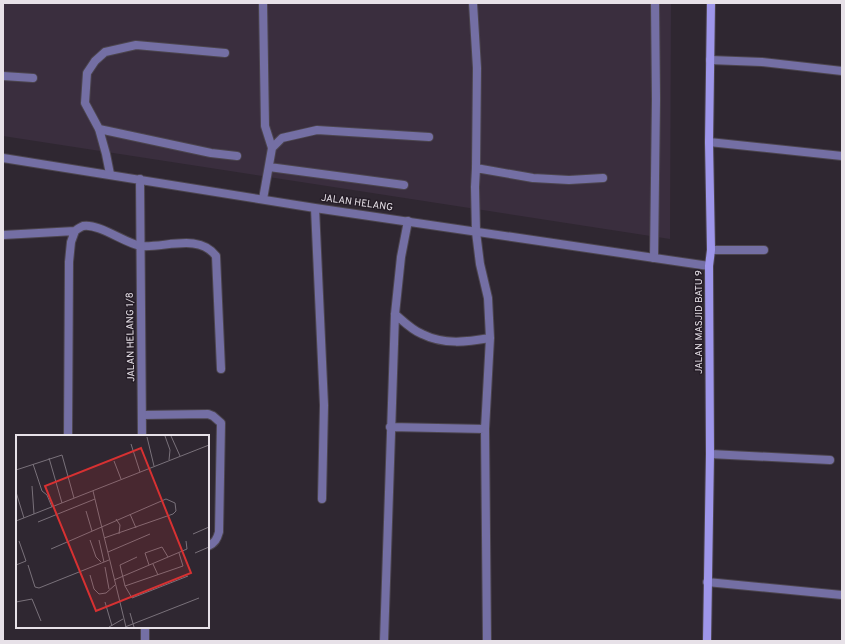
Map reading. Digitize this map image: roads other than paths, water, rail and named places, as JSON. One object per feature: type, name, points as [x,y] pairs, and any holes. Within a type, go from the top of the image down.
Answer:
[{"type":"main road","name":"JALAN MASJID BATU 9","points":[[707,641],[710,454],[709,266],[711,250],[709,142],[711,3]]},
{"type":"street","points":[[263,3],[265,126],[272,148],[263,199]]},
{"type":"street","points":[[473,3],[477,68],[476,168],[474,187],[476,232],[480,264],[488,298],[490,338],[485,428],[487,641]]},
{"type":"street","points":[[654,258],[656,99],[655,3]]},
{"type":"street","points":[[110,174],[99,129],[85,103],[87,73],[95,61],[105,52],[136,45],[225,53]]},
{"type":"street","points":[[710,60],[762,62],[842,72]]},
{"type":"street","points":[[3,76],[33,78]]},
{"type":"street","points":[[99,129],[211,153],[237,156]]},
{"type":"street","points":[[272,148],[282,138],[316,130],[429,136]]},
{"type":"street","points":[[709,142],[842,156]]},
{"type":"street","name":"JALAN HELANG","points":[[3,158],[315,208],[709,266]]},
{"type":"street","points":[[269,167],[404,185]]},
{"type":"street","points":[[476,168],[533,178],[569,180],[603,178]]},
{"type":"street","name":"JALAN HELANG 1/8","points":[[140,179],[142,435]]},
{"type":"street","points":[[315,208],[324,405],[322,499]]},
{"type":"street","points":[[384,641],[395,314],[400,257],[408,221]]},
{"type":"street","points":[[3,235],[75,231],[83,226],[97,228],[140,242],[192,244],[212,250],[216,256],[222,369]]},
{"type":"street","points":[[68,435],[69,262],[71,242],[75,231]]},
{"type":"street","points":[[711,250],[764,250]]},
{"type":"street","points":[[395,314],[422,334],[443,341],[469,342],[490,338]]},
{"type":"street","points":[[142,415],[208,414],[214,416],[221,423],[219,532],[218,538],[214,543],[209,546]]},
{"type":"street","points":[[390,427],[485,428]]},
{"type":"street","points":[[710,454],[830,460]]},
{"type":"street","points":[[707,582],[842,595]]},
{"type":"street","points":[[145,628],[145,641]]}]
